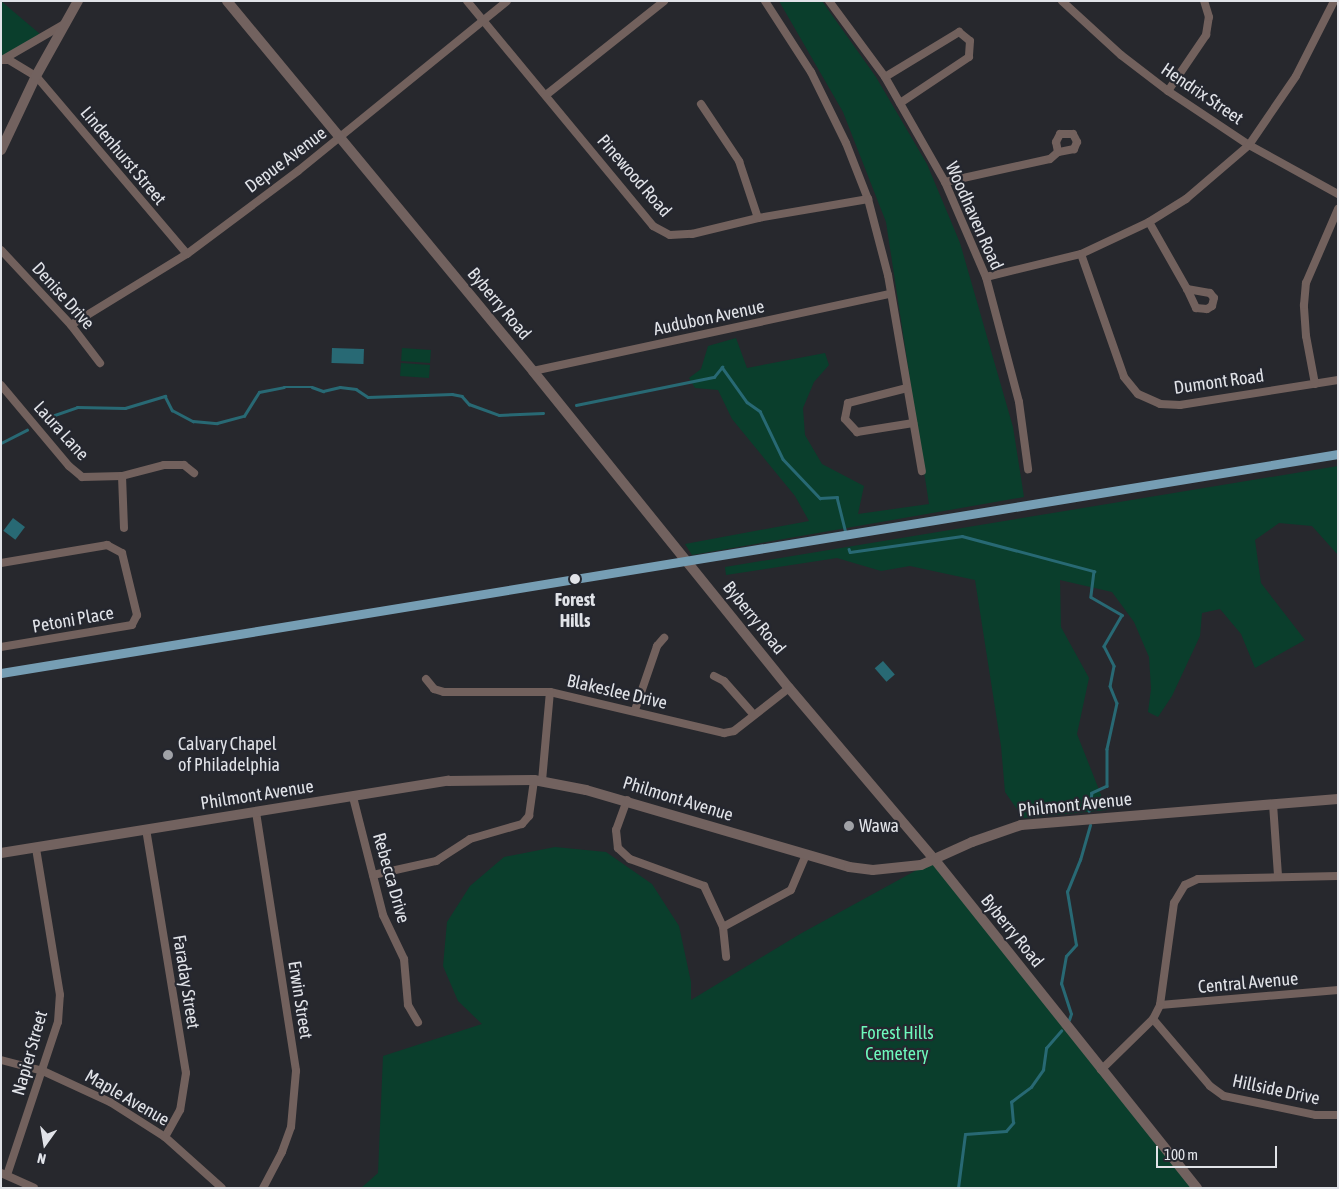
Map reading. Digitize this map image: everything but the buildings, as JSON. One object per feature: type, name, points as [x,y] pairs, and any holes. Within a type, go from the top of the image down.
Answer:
[{"type":"main road","points":[[1,150],[36,76],[78,1]]},
{"type":"main road","name":"Byberry Road","points":[[227,1],[533,371],[789,688],[936,860],[1101,1070],[1198,1188]]},
{"type":"main road","name":"Philmont Avenue","points":[[1,853],[448,781],[538,781],[627,800],[806,854],[873,870],[910,868],[936,860],[972,842],[1021,825],[1338,799]]},
{"type":"street","name":"Pinewood Road","points":[[467,1],[653,226],[670,235],[692,234],[758,218],[868,199]]},
{"type":"street","name":"Depue Avenue","points":[[71,326],[187,254],[340,138],[507,1]]},
{"type":"street","points":[[546,95],[664,1]]},
{"type":"street","points":[[765,1],[811,72],[846,142],[868,199],[890,294],[922,471]]},
{"type":"street","name":"Woodhaven Road","points":[[829,1],[886,77],[945,182],[986,277],[1019,402],[1028,469]]},
{"type":"street","name":"Hendrix Street","points":[[1062,1],[1121,55],[1168,92],[1249,144],[1338,194]]},
{"type":"street","points":[[1168,92],[1206,34],[1208,22],[1204,1]]},
{"type":"street","points":[[986,277],[1081,254],[1149,222],[1186,198],[1249,144],[1296,76],[1334,1]]},
{"type":"street","points":[[2,60],[66,23]]},
{"type":"street","points":[[886,77],[959,32],[970,41],[969,57],[900,103]]},
{"type":"street","name":"Lindenhurst Street","points":[[2,60],[9,60],[36,76],[187,254]]},
{"type":"street","points":[[701,104],[739,161],[758,218]]},
{"type":"street","points":[[945,182],[1050,158],[1058,152]]},
{"type":"street","points":[[1315,384],[1306,336],[1304,305],[1306,283],[1338,209]]},
{"type":"street","points":[[1149,222],[1187,289]]},
{"type":"street","name":"Denise Drive","points":[[1,250],[71,326],[100,363]]},
{"type":"street","name":"Dumont Road","points":[[1081,254],[1124,377],[1138,394],[1160,404],[1180,405],[1338,380]]},
{"type":"street","name":"Audubon Avenue","points":[[533,371],[890,294]]},
{"type":"street","name":"Laura Lane","points":[[1,385],[69,466],[82,477],[122,476],[164,465],[184,465],[194,473]]},
{"type":"street","points":[[907,388],[848,403],[845,418],[857,432],[913,424]]},
{"type":"street","points":[[122,476],[124,528]]},
{"type":"street","name":"Petoni Place","points":[[1,563],[108,546],[116,549],[122,553],[137,615],[132,625],[1,647]]},
{"type":"street","points":[[635,710],[657,646],[664,638]]},
{"type":"street","points":[[714,676],[724,681],[754,715]]},
{"type":"street","name":"Blakeslee Drive","points":[[426,679],[434,689],[444,692],[550,692],[635,710],[724,733],[734,731],[789,688]]},
{"type":"street","points":[[373,875],[436,861],[470,839],[522,824],[529,816],[538,781],[550,692]]},
{"type":"street","name":"Rebecca Drive","points":[[353,797],[389,931],[401,948],[408,1005],[418,1022]]},
{"type":"street","points":[[627,800],[616,830],[618,848],[630,859],[704,886],[713,899],[723,927],[726,957]]},
{"type":"street","points":[[1273,804],[1278,876]]},
{"type":"street","name":"Erwin Street","points":[[256,812],[296,1071],[291,1126],[282,1152],[263,1188]]},
{"type":"street","name":"Faraday Street","points":[[146,829],[186,1073],[180,1110],[165,1137]]},
{"type":"street","name":"Napier Street","points":[[4,1174],[43,1072],[58,1022],[60,995],[36,848]]},
{"type":"street","points":[[723,927],[791,890],[806,854]]},
{"type":"street","points":[[1101,1070],[1152,1019],[1160,1005],[1174,903],[1185,885],[1198,879],[1338,876]]},
{"type":"street","name":"Central Avenue","points":[[1160,1005],[1338,990]]},
{"type":"street","name":"Hillside Drive","points":[[1152,1019],[1210,1086],[1224,1096],[1297,1112],[1338,1116]]},
{"type":"street","name":"Maple Avenue","points":[[1,1060],[43,1072],[110,1102],[165,1137],[222,1188]]},
{"type":"street","points":[[4,1174],[34,1188]]},
{"type":"green space","points":[[1,1],[40,34],[1,58]]},
{"type":"green space","points":[[779,1],[822,1],[876,77],[927,164],[960,243],[1013,427],[1024,497],[692,555],[685,544],[809,521],[795,496],[732,419],[718,390],[695,388],[689,378],[701,369],[708,346],[736,338],[747,368],[825,353],[829,365],[814,382],[803,408],[805,435],[822,464],[864,486],[858,514],[929,504],[886,222],[843,112]]},
{"type":"green space","points":[[402,348],[431,350],[430,363],[401,361]]},
{"type":"green space","points":[[401,363],[430,365],[429,378],[400,376]]},
{"type":"green space","points":[[1338,466],[1338,555],[1312,526],[1279,523],[1255,540],[1261,583],[1305,640],[1255,668],[1241,634],[1220,609],[1202,613],[1200,636],[1172,696],[1158,717],[1148,712],[1151,689],[1149,657],[1134,622],[1112,592],[1060,580],[1061,627],[1089,678],[1077,734],[1107,810],[1023,818],[1005,792],[1001,746],[975,580],[910,566],[881,571],[837,558],[726,575],[725,567]]},
{"type":"green space","name":"Forest Hills Cemetery","points":[[555,847],[606,852],[652,884],[679,926],[691,982],[691,1000],[800,934],[935,860],[1199,1188],[361,1188],[378,1173],[383,1056],[482,1024],[458,1001],[443,966],[447,922],[470,886],[504,857]]},
{"type":"water","points":[[332,348],[364,349],[363,364],[331,363]]},
{"type":"water","points":[[13,518],[25,527],[15,540],[3,531]]},
{"type":"water","points":[[883,661],[895,675],[887,682],[875,668]]},
{"type":"waterway","points":[[576,405],[714,377],[722,367],[747,402],[760,411],[783,459],[820,498],[837,497],[845,530]]},
{"type":"waterway","points":[[43,419],[77,407],[125,408],[165,396],[172,410],[193,421],[217,423],[244,416],[259,392],[284,387],[312,387],[323,391],[340,387],[356,389],[368,397],[452,394],[462,396],[469,404],[499,415],[543,413]]},
{"type":"waterway","points":[[1,443],[27,430]]},
{"type":"waterway","points":[[849,549],[850,552],[962,536],[1094,571],[1091,597],[1122,615],[1104,646],[1114,666],[1110,686],[1117,703],[1107,749],[1107,786],[1092,793],[1089,811]]},
{"type":"waterway","points":[[1069,1020],[1071,1014],[1061,984],[1066,956],[1076,945],[1067,892],[1080,860],[1090,825]]},
{"type":"waterway","points":[[958,1188],[965,1134],[1006,1131],[1013,1123],[1011,1102],[1031,1087],[1043,1070],[1046,1048],[1061,1031]]},
{"type":"transit line","points":[[1,673],[1338,454]]},
{"type":"place","name":"Forest Hills","points":[[575,579]]},
{"type":"place","name":"Calvary Chapel of Philadelphia","points":[[168,755]]},
{"type":"place","name":"Wawa","points":[[849,826]]}]
